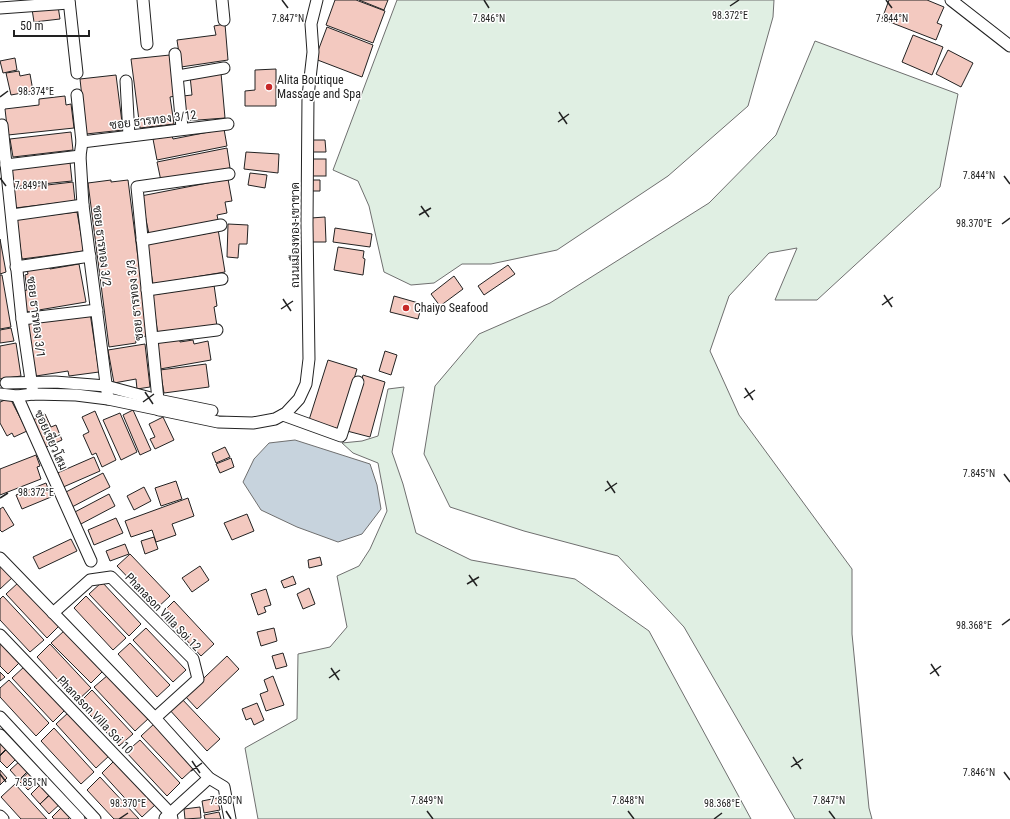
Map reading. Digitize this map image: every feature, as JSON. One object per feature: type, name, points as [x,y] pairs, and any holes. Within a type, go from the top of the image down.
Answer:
[{"type":"street","points":[[143,0],[147,44]]},
{"type":"street","points":[[222,0],[224,20]]},
{"type":"street","name":"ถนนเมืองทอง-เขาขาด","points":[[0,394],[17,396],[33,394],[76,394],[159,405],[218,422],[253,423],[275,420],[283,415],[299,399],[306,384],[309,359],[307,224],[308,96],[313,52],[311,24],[317,0]]},
{"type":"street","points":[[951,0],[1010,46]]},
{"type":"street","points":[[0,8],[69,2],[77,73]]},
{"type":"street","points":[[175,54],[182,128]]},
{"type":"street","points":[[178,76],[224,68]]},
{"type":"street","points":[[126,81],[129,136]]},
{"type":"street","name":"ซอย ธารทอง 3/2","points":[[77,95],[82,142],[80,156],[83,205],[108,399]]},
{"type":"street","name":"ซอย ธารทอง 3/1","points":[[2,124],[16,267],[33,394]]},
{"type":"street","name":"ซอย ธารทอง 3/12","points":[[82,142],[182,128],[228,124]]},
{"type":"street","points":[[6,165],[80,156]]},
{"type":"street","name":"ซอย ธารทอง 3/3","points":[[159,405],[137,187],[228,174]]},
{"type":"street","points":[[12,215],[83,205]]},
{"type":"street","points":[[142,240],[221,225]]},
{"type":"street","points":[[16,267],[90,256]]},
{"type":"street","points":[[147,290],[222,279]]},
{"type":"street","points":[[22,319],[97,310]]},
{"type":"street","points":[[153,338],[217,330]]},
{"type":"street","points":[[6,383],[55,382],[106,386],[159,405],[212,411]]},
{"type":"street","points":[[283,415],[341,436],[358,382]]},
{"type":"street","name":"ซอยเชี่ยวโสม","points":[[17,396],[91,561]]},
{"type":"street","points":[[0,558],[155,718],[209,778],[224,787],[230,819]]},
{"type":"street","name":"Phanason Villa Soi 12","points":[[53,613],[90,580],[110,577],[193,660],[198,679],[155,718]]},
{"type":"street","name":"Phanason Villa Soi 10","points":[[0,635],[169,817]]},
{"type":"street","points":[[0,717],[95,819]]},
{"type":"street","points":[[0,735],[80,819]]},
{"type":"street","points":[[169,817],[209,778]]},
{"type":"street","points":[[0,816],[3,819]]},
{"type":"green space","points":[[397,0],[774,0],[773,17],[748,106],[668,176],[557,250],[491,264],[462,264],[434,283],[411,285],[384,272],[369,206],[358,181],[333,170]]},
{"type":"green space","points":[[815,41],[958,94],[940,187],[817,300],[775,300],[797,248],[769,253],[729,296],[710,351],[739,415],[852,569],[852,634],[869,808],[872,819],[795,819],[684,627],[618,556],[524,531],[450,507],[424,454],[435,386],[479,334],[550,303],[709,203],[776,135]]},
{"type":"green space","points":[[404,387],[392,452],[403,484],[416,533],[471,560],[575,579],[649,631],[751,819],[258,819],[245,748],[297,719],[298,654],[330,647],[347,627],[337,576],[359,566],[370,549],[387,511],[378,463],[353,453],[342,443],[362,441],[378,436],[388,389]]},
{"type":"shaded area","points":[[295,440],[370,464],[377,485],[381,509],[362,534],[338,542],[297,527],[261,510],[243,482],[254,459],[269,443]]},
{"type":"building","points":[[335,0],[356,0],[385,11],[373,43],[326,25]]},
{"type":"building","points":[[359,0],[388,0],[384,10]]},
{"type":"building","points":[[889,0],[927,0],[944,7],[937,23],[942,25],[936,40],[882,19]]},
{"type":"building","points":[[58,6],[60,19],[34,22],[32,9]]},
{"type":"building","points":[[225,24],[228,60],[181,67],[177,40],[216,35],[214,26]]},
{"type":"building","points":[[327,27],[373,45],[362,77],[315,59]]},
{"type":"building","points":[[913,35],[943,47],[932,75],[902,62]]},
{"type":"building","points":[[948,50],[973,63],[961,87],[936,74]]},
{"type":"building","points":[[170,55],[175,96],[170,97],[174,124],[140,128],[131,59]]},
{"type":"building","points":[[15,58],[17,70],[3,73],[0,61]]},
{"type":"building","points":[[276,69],[276,106],[245,106],[245,91],[255,90],[255,70]]},
{"type":"building","points":[[19,71],[20,76],[30,74],[33,91],[11,95],[6,73]]},
{"type":"building","points":[[221,73],[225,118],[185,121],[183,96],[192,95],[190,76]]},
{"type":"building","points":[[116,75],[123,130],[86,134],[80,79]]},
{"type":"building","points":[[65,96],[66,105],[71,104],[74,128],[8,135],[5,109],[39,105],[39,99]]},
{"type":"building","points":[[224,129],[227,146],[157,160],[153,139],[172,136],[173,139]]},
{"type":"building","points":[[71,132],[73,150],[13,157],[10,139]]},
{"type":"building","points":[[311,140],[325,140],[326,152],[312,152]]},
{"type":"building","points":[[227,148],[230,168],[161,181],[157,162]]},
{"type":"building","points":[[246,152],[279,154],[278,173],[244,169]]},
{"type":"building","points":[[308,159],[326,159],[326,176],[308,176]]},
{"type":"building","points":[[70,162],[72,181],[12,187],[10,169]]},
{"type":"building","points":[[250,173],[267,175],[265,188],[248,185]]},
{"type":"building","points":[[228,179],[232,201],[225,202],[227,213],[217,215],[218,220],[149,234],[141,196]]},
{"type":"building","points":[[111,180],[111,182],[128,180],[148,336],[135,337],[136,343],[109,347],[88,183]]},
{"type":"building","points":[[308,180],[320,180],[320,191],[309,191]]},
{"type":"building","points":[[73,182],[75,201],[15,208],[13,189]]},
{"type":"building","points":[[77,212],[84,251],[22,259],[16,219]]},
{"type":"building","points":[[325,217],[326,242],[312,242],[311,218]]},
{"type":"building","points":[[228,224],[248,225],[247,244],[239,244],[238,258],[227,257]]},
{"type":"building","points":[[335,228],[372,234],[370,247],[333,242]]},
{"type":"building","points":[[218,229],[225,272],[153,284],[146,244],[215,232],[215,230]]},
{"type":"building","points":[[0,239],[6,272],[0,274]]},
{"type":"building","points":[[338,247],[364,251],[363,258],[365,259],[363,275],[334,270]]},
{"type":"building","points":[[79,264],[86,302],[27,312],[23,291],[27,290],[25,275],[28,274],[27,269],[49,265],[50,269]]},
{"type":"building","points":[[508,265],[515,274],[484,295],[478,286]]},
{"type":"building","points":[[0,275],[2,275],[11,327],[0,329]]},
{"type":"building","points":[[454,276],[463,289],[440,306],[431,294]]},
{"type":"building","points":[[214,285],[217,306],[214,307],[217,326],[158,335],[152,295]]},
{"type":"building","name":"Chaiyo Seafood","points":[[394,296],[422,304],[418,319],[390,312]]},
{"type":"building","points":[[90,313],[99,372],[69,376],[68,371],[36,376],[26,323]]},
{"type":"building","points":[[11,328],[14,341],[0,343],[0,330]]},
{"type":"building","points":[[179,336],[180,342],[193,340],[194,344],[208,341],[211,360],[160,369],[155,340]]},
{"type":"building","points":[[16,343],[21,376],[0,379],[0,346]]},
{"type":"building","points":[[145,344],[150,387],[137,389],[136,379],[114,383],[108,350]]},
{"type":"building","points":[[385,351],[397,355],[391,375],[379,371]]},
{"type":"building","points":[[328,360],[357,369],[339,429],[309,420]]},
{"type":"building","points":[[206,364],[209,387],[164,393],[160,370]]},
{"type":"building","points":[[363,375],[385,382],[370,437],[347,431]]},
{"type":"building","points":[[10,398],[27,431],[14,437],[12,433],[7,436],[0,423],[0,402]]},
{"type":"building","points":[[133,410],[151,450],[140,455],[123,415]]},
{"type":"building","points":[[95,411],[116,460],[102,467],[96,453],[92,455],[83,435],[89,432],[82,417]]},
{"type":"building","points":[[120,413],[137,452],[121,460],[103,420]]},
{"type":"building","points":[[45,414],[51,427],[56,425],[62,440],[42,449],[29,422]]},
{"type":"building","points":[[163,417],[174,440],[155,449],[150,439],[155,437],[149,424]]},
{"type":"building","points":[[225,447],[230,457],[216,463],[212,453]]},
{"type":"building","points":[[36,455],[40,466],[37,467],[41,479],[0,495],[0,469]]},
{"type":"building","points":[[94,457],[100,471],[61,488],[55,474]]},
{"type":"building","points":[[231,458],[234,467],[220,473],[216,464]]},
{"type":"building","points":[[103,473],[110,487],[72,507],[64,493]]},
{"type":"building","points":[[176,481],[182,499],[161,506],[155,488]]},
{"type":"building","points":[[46,483],[51,497],[22,509],[16,495]]},
{"type":"building","points":[[144,487],[151,501],[134,510],[127,496]]},
{"type":"building","points":[[109,494],[115,506],[79,525],[73,513]]},
{"type":"building","points":[[188,498],[194,516],[172,524],[176,535],[156,542],[152,530],[131,537],[125,521]]},
{"type":"building","points":[[3,507],[14,525],[2,532],[0,530],[0,509]]},
{"type":"building","points":[[247,514],[254,531],[232,540],[224,523]]},
{"type":"building","points":[[116,518],[123,533],[94,545],[88,530]]},
{"type":"building","points":[[154,537],[158,549],[145,554],[141,541]]},
{"type":"building","points":[[71,539],[77,551],[39,569],[33,557]]},
{"type":"building","points":[[125,544],[129,554],[110,561],[106,551]]},
{"type":"building","points":[[130,554],[170,596],[157,608],[117,566]]},
{"type":"building","points":[[320,557],[322,565],[309,568],[308,560]]},
{"type":"building","points":[[0,562],[14,576],[0,589]]},
{"type":"building","points":[[200,566],[209,580],[192,592],[182,578]]},
{"type":"building","points":[[293,576],[296,584],[284,588],[281,581]]},
{"type":"building","points":[[19,582],[60,625],[47,638],[6,594]]},
{"type":"building","points":[[102,582],[141,624],[129,636],[89,594]]},
{"type":"building","points":[[309,588],[315,604],[303,609],[297,594]]},
{"type":"building","points":[[266,589],[271,605],[264,607],[266,612],[258,615],[251,594]]},
{"type":"building","points":[[3,596],[44,640],[30,652],[0,620],[0,599]]},
{"type":"building","points":[[86,596],[126,638],[113,650],[74,608]]},
{"type":"building","points":[[174,601],[214,644],[201,656],[162,613]]},
{"type":"building","points":[[146,628],[186,670],[173,682],[133,640]]},
{"type":"building","points":[[274,628],[277,641],[261,646],[257,632]]},
{"type":"building","points":[[65,630],[104,670],[91,683],[51,643]]},
{"type":"building","points":[[0,639],[21,661],[8,674],[0,666]]},
{"type":"building","points":[[130,643],[170,685],[157,697],[118,654]]},
{"type":"building","points":[[50,644],[91,688],[77,701],[37,657]]},
{"type":"building","points":[[283,653],[287,666],[276,669],[272,656]]},
{"type":"building","points":[[227,656],[239,669],[197,709],[185,696]]},
{"type":"building","points":[[25,666],[66,709],[53,722],[12,678]]},
{"type":"building","points":[[0,672],[5,677],[0,681]]},
{"type":"building","points":[[108,675],[149,718],[135,731],[94,687]]},
{"type":"building","points":[[273,676],[284,705],[266,711],[260,694],[268,691],[264,680]]},
{"type":"building","points":[[9,680],[49,723],[36,736],[0,697],[0,688]]},
{"type":"building","points":[[92,690],[133,734],[119,746],[79,703]]},
{"type":"building","points":[[180,697],[220,739],[207,751],[168,708]]},
{"type":"building","points":[[257,703],[264,720],[254,725],[251,718],[246,720],[242,709]]},
{"type":"building","points":[[69,712],[110,755],[96,768],[56,724]]},
{"type":"building","points":[[155,723],[195,767],[182,779],[141,736]]},
{"type":"building","points":[[54,728],[94,772],[81,784],[41,741]]},
{"type":"building","points":[[0,739],[8,747],[0,755]]},
{"type":"building","points":[[140,740],[180,783],[167,796],[126,752]]},
{"type":"building","points":[[9,747],[18,757],[7,768],[0,761],[0,756]]},
{"type":"building","points":[[21,760],[30,769],[19,780],[10,770]]},
{"type":"building","points":[[115,760],[156,804],[142,817],[102,773]]},
{"type":"building","points":[[0,770],[7,778],[0,785]]},
{"type":"building","points":[[31,770],[40,780],[28,790],[19,781]]},
{"type":"building","points":[[100,777],[139,819],[114,819],[87,790]]},
{"type":"building","points":[[42,783],[51,793],[40,804],[31,794]]},
{"type":"building","points":[[15,784],[47,819],[21,819],[1,797]]},
{"type":"building","points":[[52,793],[61,803],[49,814],[40,804]]},
{"type":"building","points":[[217,798],[220,810],[204,813],[202,801]]},
{"type":"building","points":[[63,806],[72,815],[68,819],[54,819],[52,817]]},
{"type":"building","points":[[200,807],[201,818],[185,819],[184,809]]},
{"type":"building","points":[[219,812],[221,819],[205,819],[204,815]]},
{"type":"place","name":"Alita Boutique Massage and Spa","points":[[269,87]]},
{"type":"place","name":"Chaiyo Seafood","points":[[406,308]]}]
